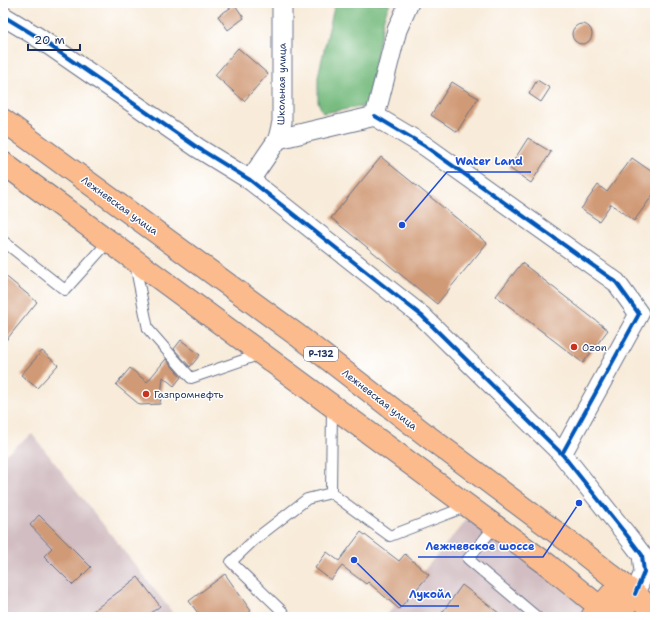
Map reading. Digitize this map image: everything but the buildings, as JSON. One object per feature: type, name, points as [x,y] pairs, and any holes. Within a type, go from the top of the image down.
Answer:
[{"type":"main road","name":"Лежневская улица","points":[[3,120],[297,335],[430,438],[569,542],[628,589],[655,613]]},
{"type":"main road","points":[[3,163],[469,506],[605,614],[628,589]]},
{"type":"street","name":"Школьная улица","points":[[250,180],[278,139],[282,122],[282,3]]},
{"type":"street","points":[[375,116],[397,30],[409,3]]},
{"type":"street","points":[[3,16],[36,36],[198,148],[250,180],[422,316],[562,454],[642,555],[650,573],[628,589]]},
{"type":"street","points":[[278,139],[375,116],[424,146],[616,282],[639,314],[562,454]]},
{"type":"lane","points":[[3,241],[65,290],[109,241]]},
{"type":"lane","points":[[135,260],[148,329],[191,378],[261,354]]},
{"type":"lane","points":[[331,493],[332,406]]},
{"type":"lane","points":[[331,493],[390,536],[469,506]]},
{"type":"lane","points":[[286,617],[282,611],[231,562],[254,540],[307,499],[331,493]]},
{"type":"lane","points":[[495,526],[468,559],[537,617]]},
{"type":"shaded area","points":[[32,434],[176,617],[3,617],[3,456]]},
{"type":"shaded area","points":[[467,519],[588,607],[580,617],[385,617]]},
{"type":"green space","points":[[335,3],[390,3],[384,17],[367,106],[323,113],[318,102],[318,76]]},
{"type":"cycle path","points":[[3,16],[36,36],[198,148],[250,180],[422,316],[562,454],[629,538],[642,555],[644,572],[635,594]]},
{"type":"cycle path","points":[[375,116],[425,146],[616,282],[639,314],[562,454]]},
{"type":"place","name":"Water Land","points":[[402,225]]},
{"type":"place","name":"Ozon","points":[[574,347]]},
{"type":"place","name":"Газпромнефть","points":[[146,394]]},
{"type":"place","name":"Лежневское шоссе","points":[[579,503]]},
{"type":"place","name":"Лукойл","points":[[354,560]]}]
